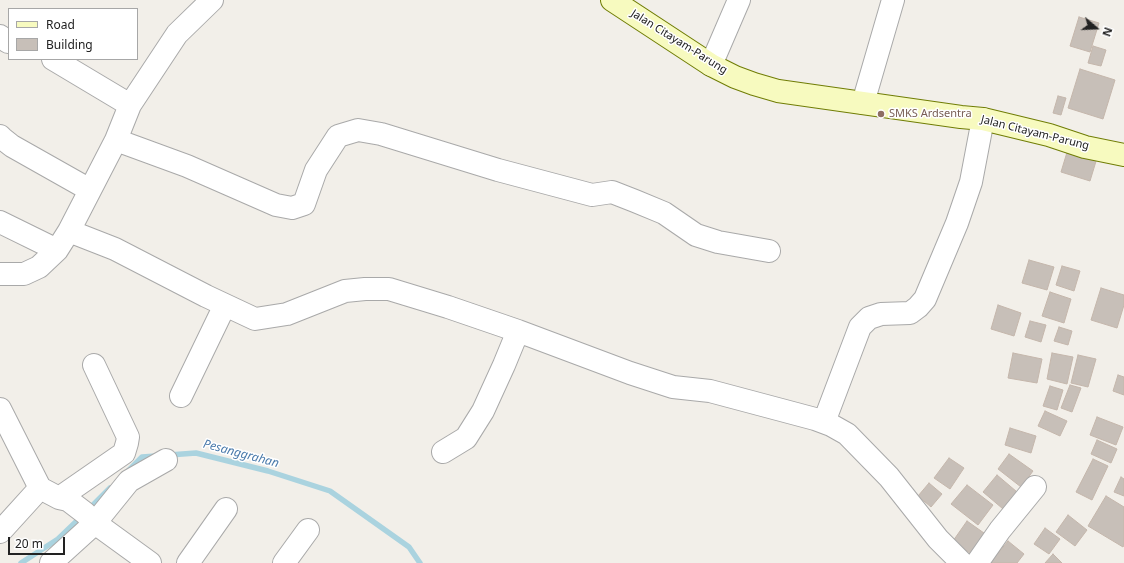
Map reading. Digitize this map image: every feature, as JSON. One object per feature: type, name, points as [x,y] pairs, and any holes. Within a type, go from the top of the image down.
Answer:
[{"type":"street","points":[[0,274],[24,274],[39,267],[57,250],[69,231],[116,140],[130,105],[178,34],[212,0]]},
{"type":"street","name":"Jalan Citayam-Parung","points":[[612,0],[712,65],[735,77],[754,84],[778,90],[982,119],[1124,155]]},
{"type":"street","points":[[712,65],[739,0]]},
{"type":"street","points":[[863,103],[893,0]]},
{"type":"street","points":[[55,60],[130,105]]},
{"type":"street","points":[[824,422],[860,327],[869,318],[880,314],[910,313],[925,299],[957,223],[971,182],[982,119]]},
{"type":"street","points":[[116,140],[187,166],[276,205],[292,208],[304,204],[316,170],[338,136],[358,130],[381,134],[498,170],[592,195],[612,192],[664,213],[696,235],[718,242],[769,251]]},
{"type":"street","points":[[0,136],[12,146],[90,190]]},
{"type":"street","points":[[0,222],[57,250]]},
{"type":"street","points":[[69,231],[115,249],[206,296],[255,319],[287,314],[345,291],[389,289],[518,331],[630,373],[673,387],[710,391],[824,422],[847,434],[889,477],[938,539],[962,563]]},
{"type":"street","points":[[181,396],[225,305]]},
{"type":"street","points":[[443,452],[466,438],[483,411],[518,331]]},
{"type":"street","points":[[64,499],[124,453],[127,444],[128,437],[94,365]]},
{"type":"street","points":[[0,409],[40,488],[64,499],[150,563]]},
{"type":"street","points":[[51,563],[90,518],[129,481],[166,460]]},
{"type":"street","points":[[977,563],[1000,530],[1035,487]]},
{"type":"street","points":[[0,532],[40,488]]},
{"type":"street","points":[[188,563],[226,509]]},
{"type":"street","points":[[284,563],[308,530]]},
{"type":"building","points":[[1079,17],[1099,23],[1090,52],[1070,46]]},
{"type":"building","points":[[1093,46],[1106,50],[1101,66],[1088,63]]},
{"type":"building","points":[[1080,69],[1115,80],[1103,119],[1068,108]]},
{"type":"building","points":[[1058,96],[1066,98],[1061,115],[1053,113]]},
{"type":"building","points":[[1068,149],[1097,158],[1090,181],[1061,172]]},
{"type":"building","points":[[1029,260],[1054,267],[1047,290],[1022,283]]},
{"type":"building","points":[[1062,266],[1080,271],[1074,291],[1056,285]]},
{"type":"building","points":[[1101,288],[1124,295],[1124,305],[1117,328],[1091,320]]},
{"type":"building","points":[[1050,292],[1071,299],[1064,323],[1042,316]]},
{"type":"building","points":[[998,305],[1021,313],[1014,336],[991,329]]},
{"type":"building","points":[[1030,321],[1046,325],[1041,342],[1025,337]]},
{"type":"building","points":[[1059,327],[1072,331],[1068,345],[1054,341]]},
{"type":"building","points":[[1013,353],[1042,359],[1037,383],[1008,378]]},
{"type":"building","points":[[1052,353],[1073,357],[1067,384],[1047,379]]},
{"type":"building","points":[[1078,355],[1096,359],[1088,387],[1071,383]]},
{"type":"building","points":[[1118,375],[1124,377],[1124,395],[1113,391]]},
{"type":"building","points":[[1070,385],[1081,388],[1072,412],[1061,408]]},
{"type":"building","points":[[1050,386],[1063,390],[1057,410],[1043,406]]},
{"type":"building","points":[[1045,411],[1067,421],[1060,436],[1038,426]]},
{"type":"building","points":[[1097,417],[1123,427],[1116,445],[1090,435]]},
{"type":"building","points":[[1010,428],[1036,436],[1031,453],[1005,445]]},
{"type":"building","points":[[1097,440],[1117,449],[1111,463],[1091,454]]},
{"type":"building","points":[[1009,454],[1033,471],[1021,487],[998,469]]},
{"type":"building","points":[[949,458],[964,468],[950,489],[934,478]]},
{"type":"building","points":[[1093,459],[1108,466],[1092,500],[1076,492]]},
{"type":"building","points":[[997,475],[1023,497],[1009,514],[983,492]]},
{"type":"building","points":[[1121,477],[1124,479],[1124,496],[1114,492]]},
{"type":"building","points":[[929,483],[942,494],[931,507],[918,496]]},
{"type":"building","points":[[967,485],[993,505],[978,525],[951,504]]},
{"type":"building","points":[[1106,496],[1124,507],[1123,547],[1088,526]]},
{"type":"building","points":[[1068,515],[1087,530],[1075,546],[1056,532]]},
{"type":"building","points":[[967,521],[991,538],[977,558],[953,541]]},
{"type":"building","points":[[1045,528],[1060,539],[1049,554],[1034,544]]},
{"type":"building","points":[[1008,541],[1024,554],[1017,563],[990,563]]},
{"type":"building","points":[[1053,554],[1062,563],[1045,563]]},
{"type":"waterway","name":"Pesanggrahan","points":[[169,455],[196,453],[268,471],[330,491],[409,547],[420,563]]},
{"type":"waterway","name":"Pesanggrahan","points":[[128,471],[142,457],[156,456]]},
{"type":"waterway","name":"Pesanggrahan","points":[[88,510],[110,488]]},
{"type":"waterway","name":"Pesanggrahan","points":[[21,563],[58,539],[82,516]]},
{"type":"place","name":"SMKS Ardsentra","points":[[881,114]]}]
